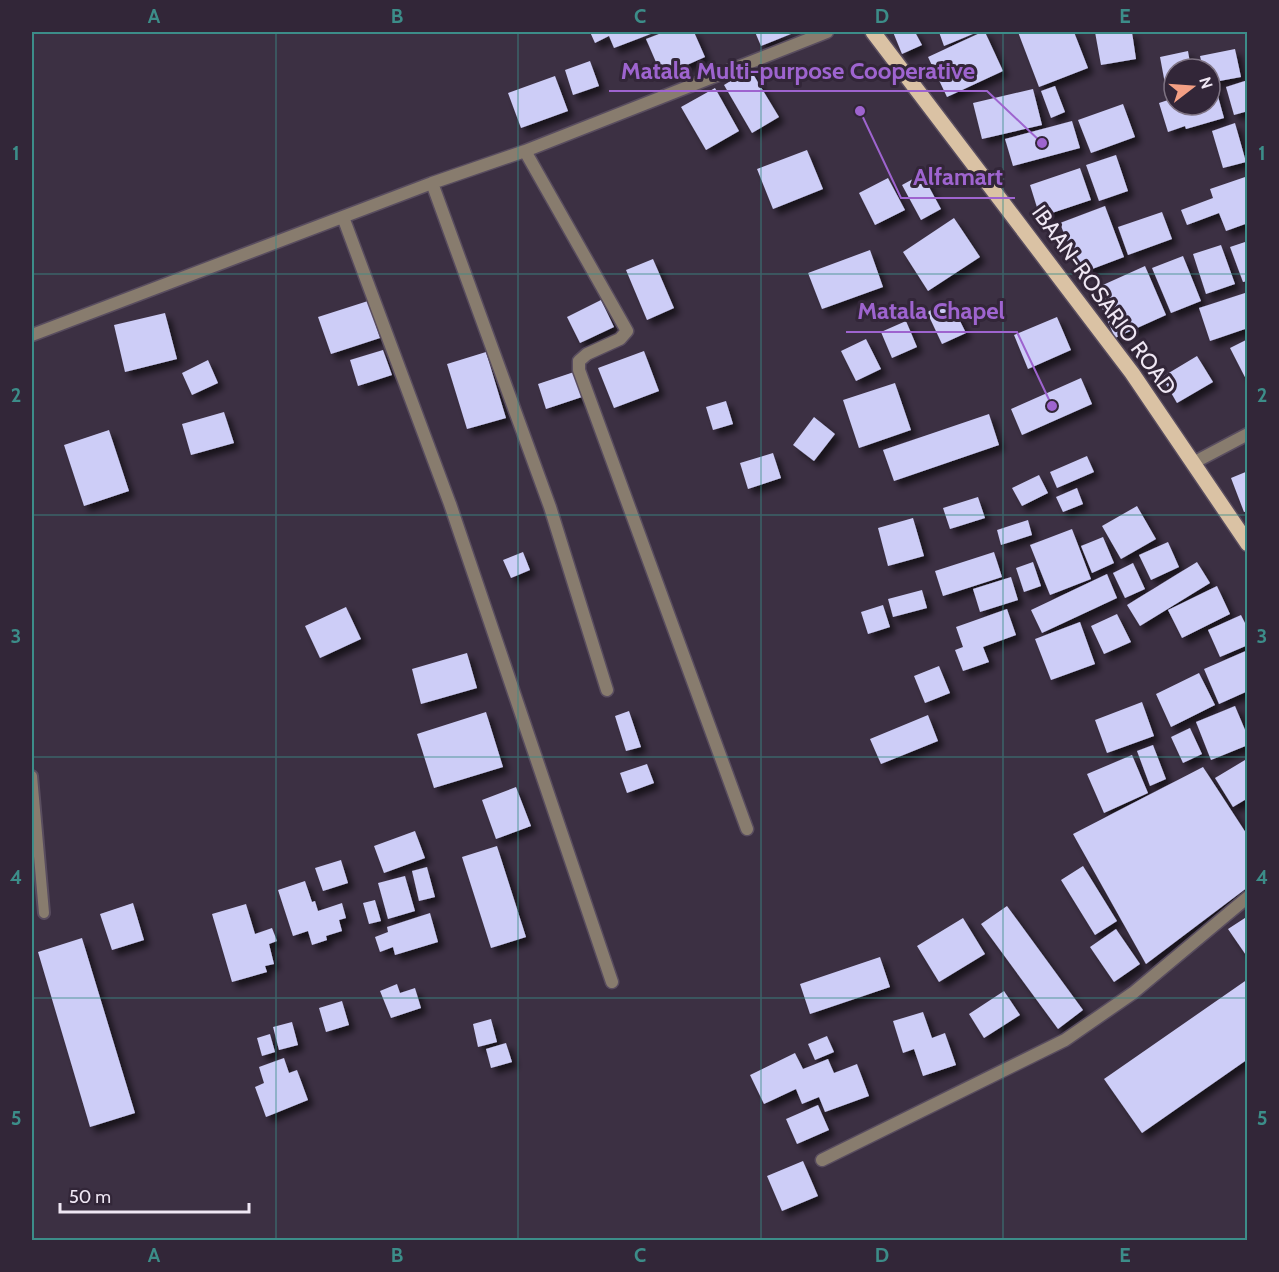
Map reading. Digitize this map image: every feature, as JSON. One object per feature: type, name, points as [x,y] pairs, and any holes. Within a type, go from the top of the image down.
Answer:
[{"type":"main road","name":"IBAAN-ROSARIO ROAD","points":[[873,32],[1125,364],[1248,544]]},
{"type":"street","points":[[32,334],[432,183],[525,151],[827,32]]},
{"type":"street","points":[[525,151],[627,331],[620,339],[587,354],[579,361],[579,370],[747,829]]},
{"type":"street","points":[[432,183],[550,507],[607,690]]},
{"type":"street","points":[[343,217],[450,504],[612,982]]},
{"type":"street","points":[[1193,463],[1248,434]]},
{"type":"street","points":[[822,1160],[1065,1040],[1133,993],[1248,897]]},
{"type":"lane","points":[[32,776],[44,913]]},
{"type":"building","points":[[590,32],[656,32],[614,48],[609,36],[595,43]]},
{"type":"building","points":[[664,32],[694,32],[705,57],[662,76],[646,39]]},
{"type":"building","points":[[755,32],[796,32],[761,46]]},
{"type":"building","points":[[893,32],[915,32],[922,45],[902,54]]},
{"type":"building","points":[[939,32],[972,32],[973,34],[944,46]]},
{"type":"building","points":[[985,32],[1003,71],[947,97],[928,57]]},
{"type":"building","points":[[1018,32],[1074,32],[1088,68],[1039,87]]},
{"type":"building","points":[[1095,32],[1132,32],[1136,59],[1101,65]]},
{"type":"building","points":[[1235,49],[1241,77],[1222,81],[1222,57],[1200,56]]},
{"type":"building","points":[[1188,51],[1189,57],[1162,57],[1162,68],[1160,57]]},
{"type":"building","points":[[590,61],[599,86],[573,95],[565,70]]},
{"type":"building","points":[[750,69],[779,117],[752,133],[724,85]]},
{"type":"building","points":[[555,76],[568,111],[521,128],[508,93]]},
{"type":"building","points":[[1248,80],[1248,111],[1234,115],[1226,87]]},
{"type":"building","points":[[1055,86],[1065,112],[1051,118],[1041,91]]},
{"type":"building","points":[[715,88],[739,131],[706,150],[681,107]]},
{"type":"building","points":[[1033,89],[1042,125],[982,139],[973,103]]},
{"type":"building","points":[[1123,104],[1135,137],[1091,153],[1078,120]]},
{"type":"building","points":[[1222,111],[1224,118],[1168,132],[1163,117],[1222,117]]},
{"type":"building","points":[[1072,121],[1080,148],[1013,166],[1005,139]]},
{"type":"building","points":[[1235,123],[1246,162],[1223,168],[1212,131]]},
{"type":"building","points":[[807,150],[823,189],[773,209],[757,169]]},
{"type":"building","points":[[1116,155],[1128,191],[1099,201],[1086,165]]},
{"type":"building","points":[[1080,168],[1091,200],[1040,217],[1030,185]]},
{"type":"building","points":[[922,174],[941,209],[921,220],[902,185]]},
{"type":"building","points":[[1248,176],[1248,223],[1226,231],[1219,213],[1187,225],[1181,210],[1213,198],[1210,189]]},
{"type":"building","points":[[888,178],[905,210],[875,225],[859,193]]},
{"type":"building","points":[[1105,206],[1124,257],[1079,274],[1060,223]]},
{"type":"building","points":[[1162,212],[1172,239],[1128,255],[1118,227]]},
{"type":"building","points":[[954,218],[980,257],[928,291],[903,252]]},
{"type":"building","points":[[1248,241],[1248,281],[1243,282],[1230,247]]},
{"type":"building","points":[[1221,245],[1235,284],[1206,294],[1193,254]]},
{"type":"building","points":[[870,250],[883,287],[822,309],[808,273]]},
{"type":"building","points":[[1183,256],[1201,301],[1171,313],[1152,268]]},
{"type":"building","points":[[653,259],[674,308],[647,320],[626,270]]},
{"type":"building","points":[[1145,266],[1166,315],[1115,338],[1094,289]]},
{"type":"building","points":[[1248,292],[1248,328],[1210,341],[1199,308]]},
{"type":"building","points":[[601,300],[614,327],[580,343],[567,317]]},
{"type":"building","points":[[368,301],[380,338],[331,354],[318,317]]},
{"type":"building","points":[[950,301],[966,333],[942,344],[927,312]]},
{"type":"building","points":[[165,313],[177,359],[125,372],[114,325]]},
{"type":"building","points":[[1057,317],[1071,350],[1028,369],[1014,335]]},
{"type":"building","points":[[906,321],[917,347],[892,358],[881,332]]},
{"type":"building","points":[[866,339],[881,369],[856,381],[841,351]]},
{"type":"building","points":[[1248,339],[1248,383],[1230,348]]},
{"type":"building","points":[[383,350],[392,375],[358,386],[350,360]]},
{"type":"building","points":[[644,351],[659,391],[614,408],[598,368]]},
{"type":"building","points":[[486,352],[506,418],[467,429],[447,364]]},
{"type":"building","points":[[1197,356],[1213,382],[1177,403],[1162,377]]},
{"type":"building","points":[[208,360],[218,383],[192,395],[182,373]]},
{"type":"building","points":[[574,372],[582,397],[546,409],[538,384]]},
{"type":"building","points":[[1081,378],[1092,404],[1022,435],[1011,409]]},
{"type":"building","points":[[895,383],[911,430],[859,448],[843,400]]},
{"type":"building","points":[[726,401],[733,424],[713,430],[706,407]]},
{"type":"building","points":[[224,412],[234,443],[191,455],[182,424]]},
{"type":"building","points":[[989,414],[999,445],[894,481],[883,450]]},
{"type":"building","points":[[814,417],[835,434],[814,461],[793,445]]},
{"type":"building","points":[[109,430],[129,491],[84,506],[64,445]]},
{"type":"building","points":[[773,453],[781,478],[748,489],[740,463]]},
{"type":"building","points":[[1087,456],[1094,472],[1057,488],[1050,472]]},
{"type":"building","points":[[1248,471],[1248,511],[1244,512],[1231,478]]},
{"type":"building","points":[[1039,475],[1048,493],[1022,506],[1012,488]]},
{"type":"building","points":[[1077,488],[1083,504],[1063,512],[1056,497]]},
{"type":"building","points":[[978,497],[985,518],[950,529],[943,508]]},
{"type":"building","points":[[1137,506],[1156,539],[1121,559],[1102,526]]},
{"type":"building","points":[[913,518],[924,556],[888,566],[878,528]]},
{"type":"building","points":[[1028,520],[1032,535],[1001,545],[997,530]]},
{"type":"building","points":[[1072,529],[1091,579],[1050,595],[1030,545]]},
{"type":"building","points":[[1103,537],[1114,563],[1092,573],[1081,546]]},
{"type":"building","points":[[1168,542],[1179,567],[1151,580],[1139,555]]},
{"type":"building","points":[[523,552],[530,570],[511,578],[503,560]]},
{"type":"building","points":[[994,552],[1002,577],[943,596],[935,571]]},
{"type":"building","points":[[1033,562],[1041,586],[1024,592],[1016,568]]},
{"type":"building","points":[[1197,562],[1210,583],[1140,626],[1127,605]]},
{"type":"building","points":[[1133,563],[1145,589],[1125,598],[1113,573]]},
{"type":"building","points":[[1107,574],[1117,598],[1042,633],[1031,610]]},
{"type":"building","points":[[1011,577],[1018,600],[980,612],[973,589]]},
{"type":"building","points":[[1217,586],[1230,614],[1182,638],[1168,610]]},
{"type":"building","points":[[922,590],[927,608],[893,617],[888,599]]},
{"type":"building","points":[[883,605],[890,627],[868,634],[861,612]]},
{"type":"building","points":[[346,607],[361,639],[320,658],[305,626]]},
{"type":"building","points":[[1007,609],[1016,635],[983,647],[989,662],[963,671],[955,650],[963,647],[956,627]]},
{"type":"building","points":[[1117,614],[1131,642],[1104,654],[1091,626]]},
{"type":"building","points":[[1241,615],[1248,629],[1248,645],[1220,657],[1208,630]]},
{"type":"building","points":[[1080,622],[1095,664],[1051,680],[1035,639]]},
{"type":"building","points":[[1248,650],[1248,691],[1219,704],[1204,669]]},
{"type":"building","points":[[467,653],[477,688],[421,704],[412,669]]},
{"type":"building","points":[[939,666],[950,693],[925,703],[914,676]]},
{"type":"building","points":[[1199,673],[1215,705],[1171,727],[1156,694]]},
{"type":"building","points":[[1142,702],[1154,736],[1107,753],[1095,720]]},
{"type":"building","points":[[1235,706],[1248,737],[1248,745],[1211,760],[1196,722]]},
{"type":"building","points":[[629,711],[641,747],[626,751],[615,716]]},
{"type":"building","points":[[486,712],[503,767],[434,788],[417,734]]},
{"type":"building","points":[[928,715],[938,741],[881,764],[870,739]]},
{"type":"building","points":[[1190,728],[1202,754],[1183,763],[1171,737]]},
{"type":"building","points":[[1153,745],[1166,779],[1150,786],[1137,751]]},
{"type":"building","points":[[1132,755],[1148,793],[1104,813],[1087,774]]},
{"type":"building","points":[[1245,760],[1248,764],[1248,798],[1233,807],[1215,778]]},
{"type":"building","points":[[647,764],[654,783],[627,793],[620,773]]},
{"type":"building","points":[[1203,767],[1248,836],[1248,887],[1146,964],[1073,834]]},
{"type":"building","points":[[516,787],[531,826],[496,839],[482,800]]},
{"type":"building","points":[[415,831],[425,858],[384,873],[374,846]]},
{"type":"building","points":[[497,846],[526,937],[491,948],[462,857]]},
{"type":"building","points":[[341,860],[348,883],[323,891],[315,868]]},
{"type":"building","points":[[1083,866],[1117,921],[1095,935],[1061,880]]},
{"type":"building","points":[[427,867],[435,897],[419,901],[412,871]]},
{"type":"building","points":[[405,876],[415,911],[388,919],[378,883]]},
{"type":"building","points":[[305,881],[312,902],[315,901],[318,911],[342,903],[346,918],[339,920],[342,931],[326,936],[327,940],[312,945],[308,931],[293,936],[278,890]]},
{"type":"building","points":[[375,900],[381,921],[369,924],[363,903]]},
{"type":"building","points":[[133,903],[144,940],[112,950],[100,914]]},
{"type":"building","points":[[246,904],[255,934],[272,928],[277,941],[269,944],[274,964],[265,966],[267,972],[232,982],[212,914]]},
{"type":"building","points":[[1007,906],[1083,1010],[1058,1029],[981,924]]},
{"type":"building","points":[[430,913],[438,942],[395,955],[393,947],[380,952],[375,937],[388,932],[387,927]]},
{"type":"building","points":[[1248,916],[1248,958],[1228,929]]},
{"type":"building","points":[[963,918],[985,954],[939,982],[917,946]]},
{"type":"building","points":[[1116,929],[1140,964],[1114,982],[1090,947]]},
{"type":"building","points":[[82,938],[135,1113],[90,1127],[38,952]]},
{"type":"building","points":[[880,957],[890,987],[810,1014],[800,984]]},
{"type":"building","points":[[1248,979],[1248,1059],[1142,1133],[1104,1079]]},
{"type":"building","points":[[397,984],[400,993],[415,988],[421,1008],[391,1018],[380,991]]},
{"type":"building","points":[[1004,991],[1020,1015],[984,1038],[969,1014]]},
{"type":"building","points":[[342,1001],[349,1025],[326,1032],[319,1008]]},
{"type":"building","points":[[923,1012],[932,1038],[945,1033],[956,1065],[923,1076],[914,1049],[903,1053],[893,1021]]},
{"type":"building","points":[[491,1019],[497,1042],[478,1047],[473,1024]]},
{"type":"building","points":[[292,1022],[298,1045],[279,1050],[273,1027]]},
{"type":"building","points":[[270,1034],[275,1052],[262,1056],[257,1038]]},
{"type":"building","points":[[827,1036],[834,1052],[815,1060],[808,1044]]},
{"type":"building","points":[[506,1043],[512,1062],[491,1068],[486,1049]]},
{"type":"building","points":[[795,1053],[803,1069],[828,1059],[834,1073],[857,1064],[869,1096],[825,1112],[819,1097],[802,1104],[796,1089],[764,1104],[750,1075]]},
{"type":"building","points":[[284,1058],[289,1073],[297,1070],[308,1100],[266,1117],[255,1087],[264,1083],[259,1067]]},
{"type":"building","points":[[818,1105],[829,1130],[797,1144],[786,1119]]},
{"type":"building","points":[[803,1161],[818,1196],[782,1211],[767,1176]]},
{"type":"place","name":"Alfamart","points":[[860,111]]},
{"type":"place","name":"Matala Multi-purpose Cooperative","points":[[1042,143]]},
{"type":"place","name":"Matala Chapel","points":[[1052,406]]}]
